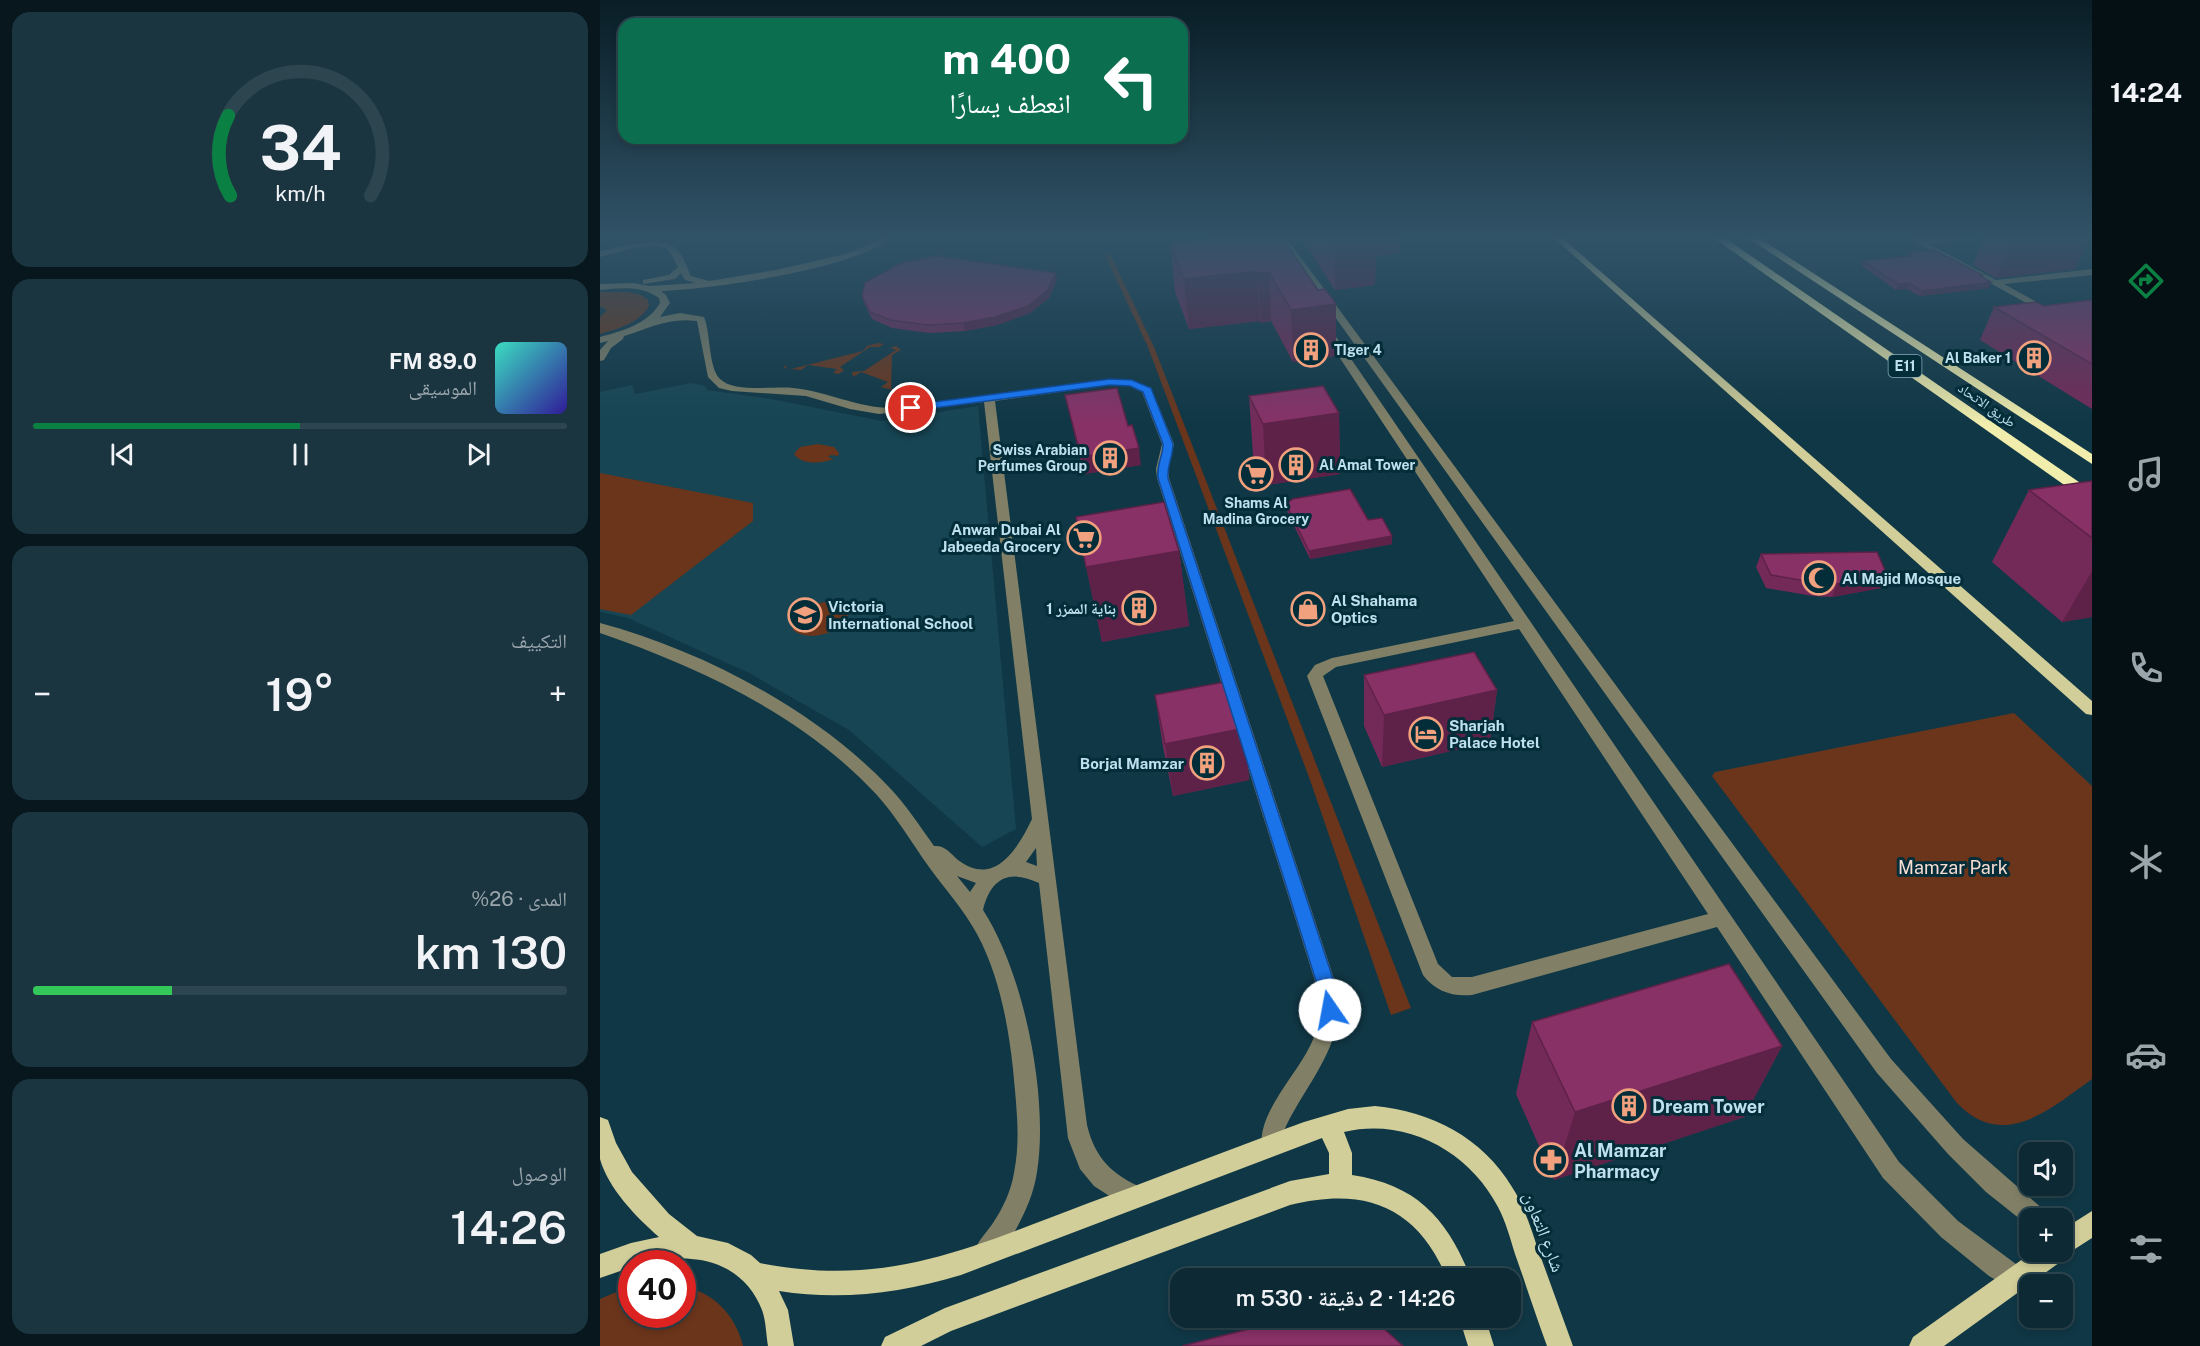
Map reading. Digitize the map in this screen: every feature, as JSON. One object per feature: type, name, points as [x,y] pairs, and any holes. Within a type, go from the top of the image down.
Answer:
[{"type":"highway","name":"طريق الاتحاد","points":[[1806,299],[2092,498]]},
{"type":"highway","name":"طريق الاتحاد","points":[[1846,299],[2092,460]]},
{"type":"main road","points":[[1627,299],[2092,710]]},
{"type":"main road","name":"شارع التعاون","points":[[754,1274],[809,1284],[862,1285],[911,1277],[985,1253],[1343,1120],[1376,1117],[1408,1121],[1444,1135],[1476,1159],[1504,1196],[1515,1219],[1560,1346]]},
{"type":"main road","points":[[1327,1126],[1333,1133],[1341,1152],[1339,1184]]},
{"type":"main road","points":[[600,1128],[618,1171],[635,1198],[674,1234],[691,1246]]},
{"type":"main road","points":[[894,1346],[945,1321],[1290,1193],[1322,1184],[1366,1187],[1397,1200],[1428,1224],[1456,1268]]},
{"type":"main road","points":[[2073,1236],[2092,1223]]},
{"type":"main road","points":[[600,1266],[644,1250],[669,1246],[691,1246],[727,1254],[754,1274],[765,1286],[778,1317],[781,1346]]},
{"type":"main road","points":[[1922,1346],[2037,1262]]},
{"type":"main road","points":[[1475,1328],[1481,1346]]},
{"type":"street","points":[[600,358],[607,346],[661,311],[665,303],[663,299]]},
{"type":"street","points":[[1306,299],[1892,1170],[1934,1217],[1959,1240],[2015,1279]]},
{"type":"street","points":[[1327,299],[1884,1066],[1927,1117],[1963,1154],[2025,1208]]},
{"type":"street","points":[[2024,299],[2060,319]]},
{"type":"street","points":[[600,340],[640,326],[680,316],[701,319],[716,382],[731,388],[801,391],[827,397],[856,409],[875,411],[1118,382],[1138,385],[1147,390],[1168,444],[1168,452],[1162,466],[1163,478],[1330,997],[1329,1023],[1321,1048],[1275,1126],[1272,1145]]},
{"type":"street","points":[[989,398],[1080,1145],[1088,1162],[1101,1178],[1117,1190],[1136,1196]]},
{"type":"street","points":[[1524,623],[1332,663],[1323,666],[1316,676],[1430,969],[1438,979],[1451,986],[1472,986],[1722,918]]},
{"type":"street","points":[[600,628],[696,664],[758,696],[841,752],[876,783],[909,823],[973,911],[996,954],[1007,987],[1016,1023],[1027,1104],[1027,1171],[1022,1194],[1012,1216],[985,1253]]},
{"type":"street","points":[[1011,868],[1029,845],[1041,818]]},
{"type":"street","points":[[924,845],[936,851],[959,870],[969,874],[991,876],[1011,868],[1027,869],[1047,878]]},
{"type":"street","points":[[973,911],[977,896],[991,876]]},
{"type":"shaded area","name":"Victoria International School","points":[[691,383],[705,386],[707,390],[771,399],[882,421],[978,406],[1016,829],[982,847],[849,730],[749,673],[628,618],[600,612],[600,392],[632,385],[635,394]]},
{"type":"green space","points":[[600,299],[646,299],[649,306],[634,321],[600,334],[600,317],[607,310],[600,306]]},
{"type":"green space","points":[[1125,299],[1131,299],[1154,347],[1411,1008],[1391,1015],[1310,780],[1148,347]]},
{"type":"green space","points":[[878,343],[884,344],[879,347],[870,347],[840,367],[844,370],[839,374],[833,373],[837,369],[808,365],[801,370],[791,369],[863,351],[867,346]]},
{"type":"green space","points":[[896,346],[901,350],[892,355],[891,389],[902,389],[896,391],[881,387],[888,382],[861,372],[853,377],[852,372],[864,371],[896,350],[890,348]]},
{"type":"green space","points":[[818,444],[834,447],[839,453],[838,456],[831,455],[828,457],[834,459],[824,462],[807,462],[794,454],[800,447]]},
{"type":"green space","points":[[600,473],[753,503],[753,521],[631,615],[600,609]]},
{"type":"green space","points":[[840,602],[849,609],[844,622],[834,618],[828,622],[839,627],[816,636],[804,635],[793,630],[793,619],[801,611],[815,604]]},
{"type":"green space","name":"Mamzar Park","points":[[2014,713],[2092,786],[2092,1079],[2044,1112],[2010,1125],[1992,1124],[1975,1117],[1957,1103],[1712,776],[1715,772]]},
{"type":"green space","points":[[696,1290],[713,1300],[729,1315],[743,1346],[600,1346],[600,1299],[618,1292],[618,1328],[696,1328]]},
{"type":"building","points":[[863,299],[1037,299],[1028,306],[995,317],[963,323],[928,325],[890,320],[870,312]]},
{"type":"building","points":[[1285,299],[1332,299],[1336,304],[1291,310]]},
{"type":"building","points":[[2091,300],[2092,364],[1994,307],[2036,302],[2044,306]]},
{"type":"building","points":[[1323,386],[1339,413],[1263,424],[1249,396]]},
{"type":"building","points":[[1117,388],[1128,426],[1132,425],[1139,448],[1081,457],[1065,395]]},
{"type":"building","points":[[2092,481],[2092,538],[2029,490]]},
{"type":"building","points":[[1350,489],[1368,520],[1382,518],[1392,536],[1309,551],[1286,504],[1293,499]]},
{"type":"building","points":[[1164,502],[1179,551],[1086,567],[1076,517]]},
{"type":"building","points":[[1877,552],[1887,575],[1837,584],[1771,575],[1761,554]]},
{"type":"building","points":[[1474,652],[1497,690],[1384,715],[1364,675]]},
{"type":"building","points":[[1230,681],[1245,728],[1165,744],[1155,695]]},
{"type":"building","points":[[1729,964],[1782,1046],[1575,1112],[1532,1022]]},
{"type":"building","points":[[1253,1328],[1383,1328],[1403,1346],[1182,1346]]},
{"type":"place","name":"TIger 4","points":[[1311,350]]},
{"type":"place","name":"Al Baker 1","points":[[2034,358]]},
{"type":"place","name":"Swiss Arabian Perfumes Group","points":[[1110,458]]},
{"type":"place","name":"Al Amal Tower","points":[[1296,465]]},
{"type":"place","name":"Shams Al Madina Grocery","points":[[1256,474]]},
{"type":"place","name":"Anwar Dubai Al Jabeeda Grocery","points":[[1084,538]]},
{"type":"place","name":"Al Majid Mosque","points":[[1819,578]]},
{"type":"place","name":"بناية الممزر 1","points":[[1139,608]]},
{"type":"place","name":"Al Shahama Optics","points":[[1308,609]]},
{"type":"place","name":"Victoria International School","points":[[805,615]]},
{"type":"place","name":"Sharjah Palace Hotel","points":[[1426,734]]},
{"type":"place","name":"Borjal Mamzar","points":[[1207,763]]},
{"type":"place","name":"Dream Tower","points":[[1629,1106]]},
{"type":"place","name":"Al Mamzar Pharmacy","points":[[1551,1160]]},
{"type":"route","points":[[911,408],[1110,382],[1132,383],[1147,390],[1168,444],[1168,452],[1161,472],[1330,997],[1330,1010]]}]
